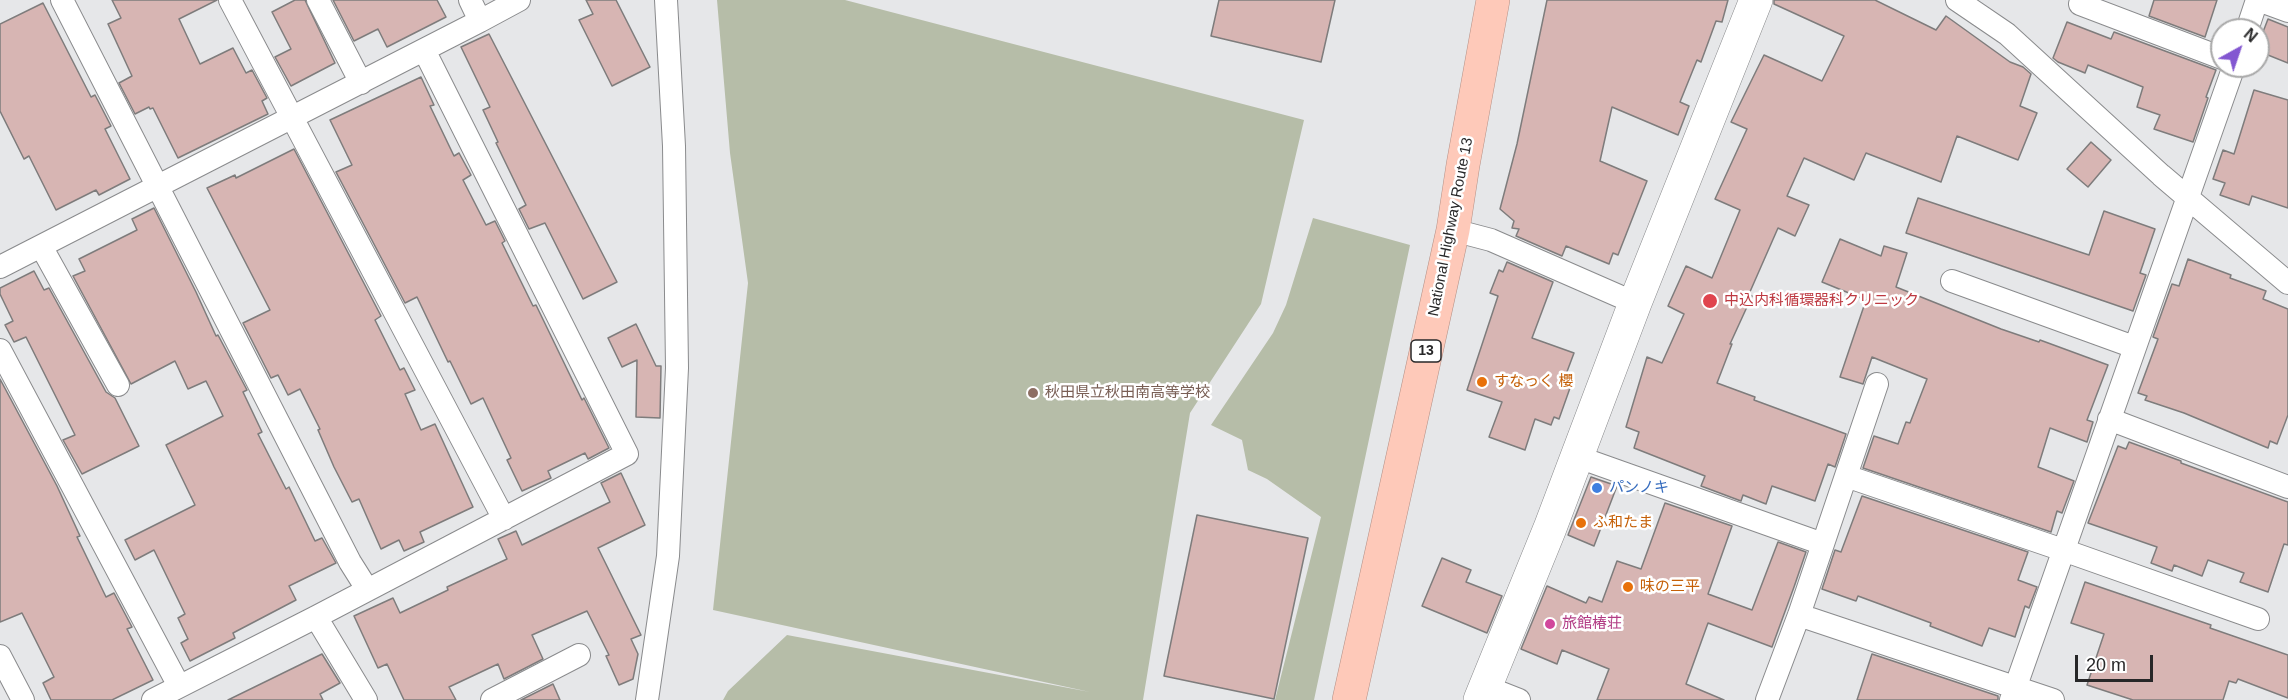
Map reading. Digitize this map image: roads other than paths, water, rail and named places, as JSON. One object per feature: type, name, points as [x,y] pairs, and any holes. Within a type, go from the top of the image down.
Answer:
[{"type":"highway","name":"National Highway Route 13","points":[[1349,700],[1453,230],[1493,0]]},
{"type":"street","points":[[62,0],[350,562],[367,589]]},
{"type":"street","points":[[230,0],[504,519]]},
{"type":"street","points":[[318,0],[361,83]]},
{"type":"street","points":[[470,0],[480,21]]},
{"type":"street","points":[[0,267],[519,0]]},
{"type":"street","points":[[647,700],[668,556],[678,368],[674,146],[666,0]]},
{"type":"street","points":[[1520,700],[1483,693],[1578,457],[1635,303],[1756,0]]},
{"type":"street","points":[[1958,0],[2007,34],[2187,197],[2288,283]]},
{"type":"street","points":[[2251,18],[2257,0],[2288,11]]},
{"type":"street","points":[[2080,4],[2210,53]]},
{"type":"street","points":[[153,700],[316,618],[367,589],[627,454],[424,50]]},
{"type":"street","points":[[2013,693],[2230,78]]},
{"type":"street","points":[[1453,230],[1491,240],[1635,303]]},
{"type":"street","points":[[41,246],[118,385]]},
{"type":"street","points":[[1952,281],[2134,347]]},
{"type":"street","points":[[0,350],[179,686]]},
{"type":"street","points":[[1767,700],[1799,615],[1877,384]]},
{"type":"street","points":[[2109,419],[2288,487]]},
{"type":"street","points":[[1578,457],[1823,544]]},
{"type":"street","points":[[1846,476],[2258,619]]},
{"type":"street","points":[[1799,615],[2013,693],[2053,700]]},
{"type":"street","points":[[316,618],[366,700]]},
{"type":"street","points":[[492,700],[579,655]]},
{"type":"street","points":[[0,656],[23,700]]},
{"type":"place","name":"中込内科循環器科クリニック","points":[[1710,301]]},
{"type":"place","name":"すなっく 櫻","points":[[1482,382]]},
{"type":"place","name":"秋田県立秋田南高等学校","points":[[1033,393]]},
{"type":"place","name":"パンノキ","points":[[1597,488]]},
{"type":"place","name":"ふ和たま","points":[[1581,523]]},
{"type":"place","name":"味の三平","points":[[1628,587]]},
{"type":"place","name":"旅館椿荘","points":[[1550,624]]}]
